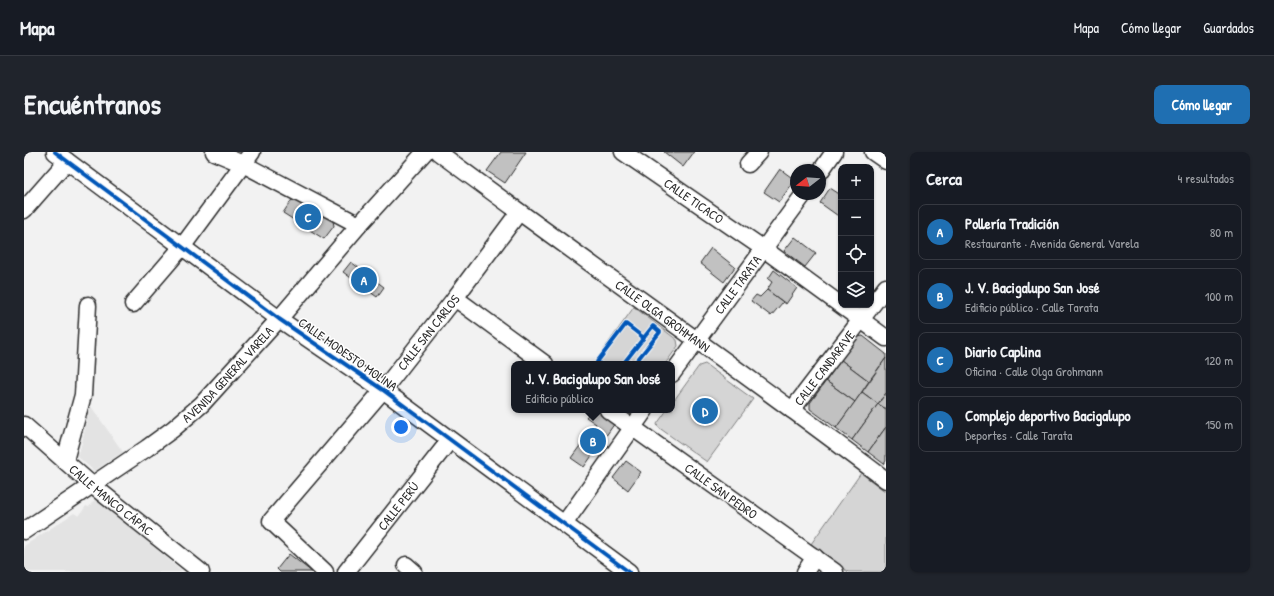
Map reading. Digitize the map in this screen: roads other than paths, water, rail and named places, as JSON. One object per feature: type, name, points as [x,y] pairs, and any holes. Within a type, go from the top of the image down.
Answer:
[{"type":"street","points":[[214,152],[247,158],[360,226]]},
{"type":"street","name":"AVENIDA GENERAL VARELA","points":[[24,531],[172,429],[202,404],[279,319],[425,152]]},
{"type":"street","name":"CALLE OLGA GROHMANN","points":[[438,152],[698,340],[886,480]]},
{"type":"street","name":"CALLE TICACO","points":[[623,152],[764,249],[886,338]]},
{"type":"street","points":[[748,164],[759,152]]},
{"type":"street","points":[[826,164],[834,152]]},
{"type":"street","points":[[873,152],[886,161]]},
{"type":"street","points":[[24,210],[61,157]]},
{"type":"street","name":"CALLE MODESTO MOLINA","points":[[61,157],[279,319],[383,390],[629,572]]},
{"type":"street","points":[[133,304],[182,247],[247,158]]},
{"type":"street","name":"CALLE TARATA","points":[[675,370],[800,200]]},
{"type":"street","name":"CALLE SAN CARLOS","points":[[325,572],[271,521],[383,390],[455,298],[519,212]]},
{"type":"street","name":"CALLE CANDARAVE","points":[[792,410],[886,287]]},
{"type":"street","points":[[455,298],[541,361]]},
{"type":"street","points":[[64,460],[83,394],[88,305]]},
{"type":"street","name":"CALLE SAN PEDRO","points":[[612,413],[835,572]]},
{"type":"street","points":[[564,524],[631,427],[643,413]]},
{"type":"street","name":"CALLE MANCO CÁPAC","points":[[24,425],[92,485],[200,572]]},
{"type":"street","name":"CALLE PERÚ","points":[[346,572],[450,440]]},
{"type":"street","points":[[805,572],[815,557]]},
{"type":"place","name":"Diario Caplina","points":[[308,217]]},
{"type":"place","name":"Pollería Tradición","points":[[364,280]]},
{"type":"place","name":"Complejo deportivo Bacigalupo","points":[[705,411]]},
{"type":"place","name":"J. V. Bacigalupo San José","points":[[593,441]]}]
